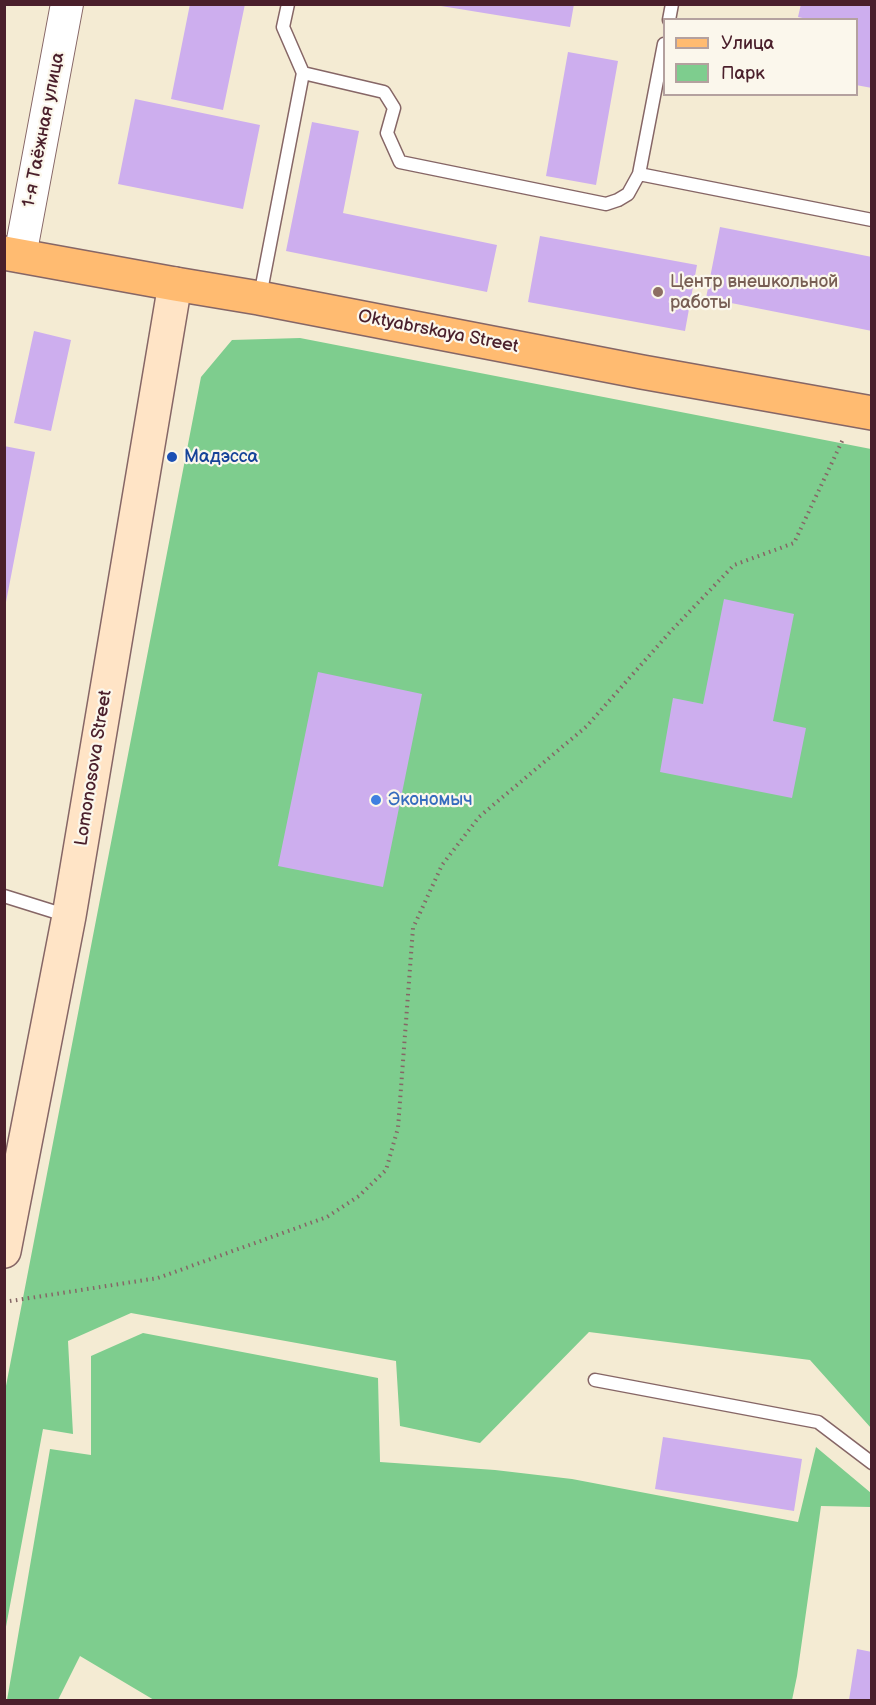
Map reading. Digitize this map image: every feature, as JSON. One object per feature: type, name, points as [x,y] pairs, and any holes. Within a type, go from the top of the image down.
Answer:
[{"type":"main road","name":"Oktyabrskaya Street","points":[[12,254],[864,412]]},
{"type":"main road","name":"Lomonosova Street","points":[[4,1251],[69,916],[175,284]]},
{"type":"street","name":"1-я Таёжная улица","points":[[12,254],[67,4]]},
{"type":"lane","points":[[259,298],[303,73],[283,27],[288,4]]},
{"type":"lane","points":[[303,73],[384,92],[394,108],[387,133],[400,162],[606,204],[628,194],[639,174],[663,49]]},
{"type":"lane","points":[[639,174],[872,220]]},
{"type":"lane","points":[[4,896],[69,916]]},
{"type":"lane","points":[[595,1380],[818,1422],[872,1463]]},
{"type":"path","points":[[4,1302],[158,1278],[327,1217],[359,1196],[386,1170],[398,1128],[413,927],[442,865],[479,817],[586,726],[734,565],[794,543],[864,412]]},
{"type":"green space","points":[[300,338],[871,449],[871,1428],[810,1360],[589,1332],[480,1443],[400,1426],[396,1361],[131,1313],[68,1341],[73,1434],[43,1429],[5,1632],[5,1391],[201,377],[232,340]]},
{"type":"green space","points":[[143,1333],[378,1378],[380,1462],[495,1470],[572,1479],[798,1522],[816,1447],[871,1493],[871,1507],[821,1506],[792,1700],[154,1700],[80,1656],[58,1700],[7,1700],[50,1449],[91,1455],[91,1356]]},
{"type":"building","points":[[190,4],[245,4],[223,110],[171,99]]},
{"type":"building","points":[[441,4],[574,4],[570,27],[441,6]]},
{"type":"building","points":[[801,4],[872,4],[872,88],[858,85],[858,18],[798,17]]},
{"type":"building","points":[[568,52],[618,61],[596,185],[546,176]]},
{"type":"building","points":[[135,99],[260,125],[243,209],[118,184]]},
{"type":"building","points":[[312,122],[359,131],[343,213],[497,245],[487,292],[286,251]]},
{"type":"building","points":[[720,227],[872,257],[872,331],[706,298]]},
{"type":"building","points":[[540,236],[697,265],[685,331],[528,302]]},
{"type":"building","points":[[34,331],[71,340],[51,431],[14,423]]},
{"type":"building","points":[[4,446],[35,452],[6,602],[4,602]]},
{"type":"building","points":[[724,599],[794,614],[773,721],[806,728],[792,798],[660,772],[673,698],[703,704]]},
{"type":"building","points":[[318,672],[422,694],[383,887],[278,866]]},
{"type":"building","points":[[663,1437],[802,1459],[794,1511],[655,1489]]},
{"type":"building","points":[[857,1649],[872,1652],[872,1700],[849,1700]]},
{"type":"place","name":"Центр внешкольной работы","points":[[658,292]]},
{"type":"place","name":"Мадэсса","points":[[172,457]]},
{"type":"place","name":"Экономыч","points":[[376,800]]}]
